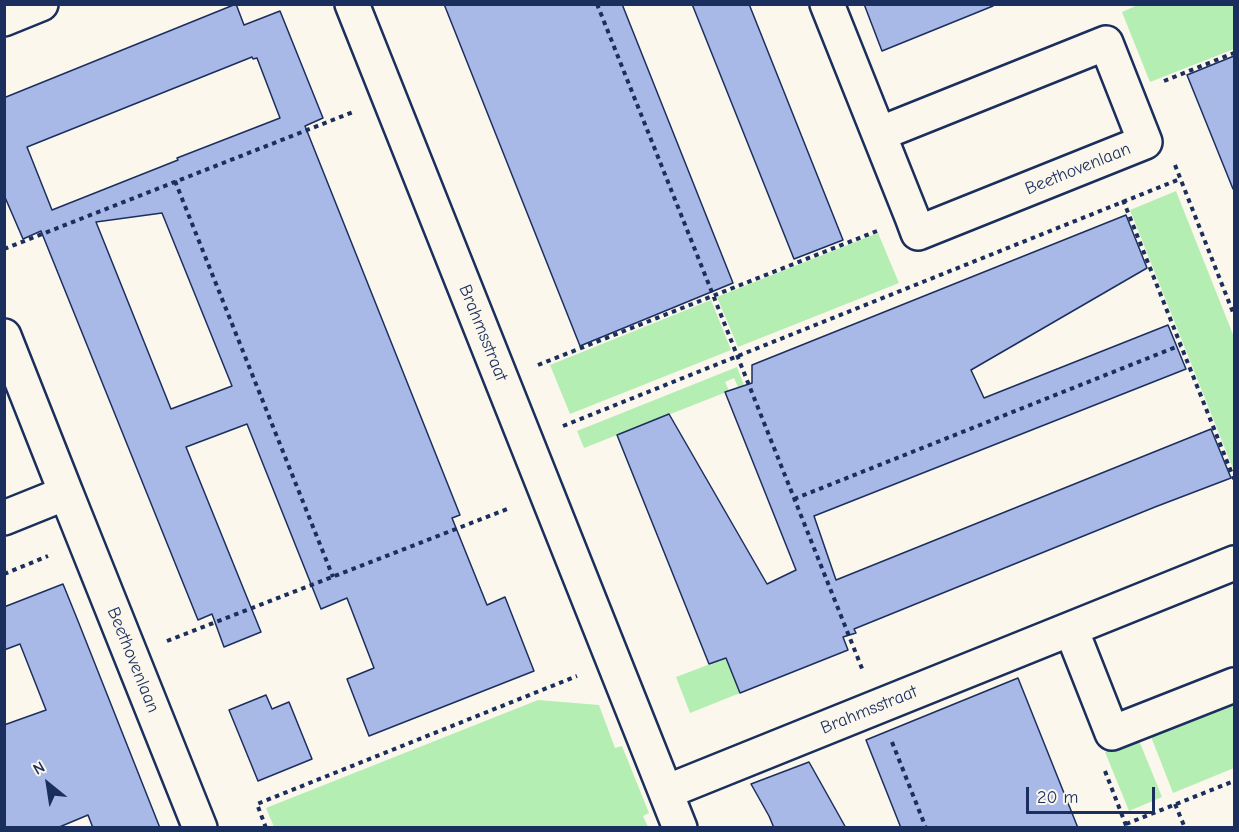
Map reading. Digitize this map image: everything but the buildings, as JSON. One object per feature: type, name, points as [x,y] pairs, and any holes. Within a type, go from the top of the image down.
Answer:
[{"type":"street","points":[[4,19],[41,4]]},
{"type":"street","name":"Brahmsstraat","points":[[352,4],[680,828]]},
{"type":"street","points":[[827,4],[912,217]]},
{"type":"street","name":"Beethovenlaan","points":[[879,134],[1106,43],[1145,142],[918,233],[912,217]]},
{"type":"street","name":"Beethovenlaan","points":[[4,336],[200,828]]},
{"type":"street","points":[[4,518],[66,493]]},
{"type":"street","name":"Brahmsstraat","points":[[666,792],[1234,563]]},
{"type":"street","points":[[1071,629],[1112,734],[1234,685]]},
{"type":"path","points":[[597,4],[926,828]]},
{"type":"path","points":[[1127,96],[1234,53]]},
{"type":"path","points":[[4,249],[312,128]]},
{"type":"path","points":[[1145,142],[1162,135],[1234,315]]},
{"type":"path","points":[[1106,158],[1234,479]]},
{"type":"path","points":[[526,441],[1180,179]]},
{"type":"path","points":[[175,182],[333,577]]},
{"type":"path","points":[[501,380],[912,217]]},
{"type":"path","points":[[794,499],[1180,345]]},
{"type":"path","points":[[132,656],[547,494]]},
{"type":"path","points":[[4,574],[86,541]]},
{"type":"path","points":[[266,828],[257,804],[614,662]]},
{"type":"path","points":[[1126,824],[1234,781]]},
{"type":"path","points":[[1175,804],[1185,828]]},
{"type":"green space","points":[[1140,4],[1234,5],[1234,49],[1150,82],[1122,12]]},
{"type":"green space","points":[[1176,191],[1234,337],[1234,471],[1130,210]]},
{"type":"green space","points":[[878,233],[899,283],[738,347],[717,297]]},
{"type":"green space","points":[[711,300],[731,350],[570,414],[550,365]]},
{"type":"green space","points":[[737,367],[744,385],[738,387],[734,378],[725,382],[729,391],[584,448],[577,431]]},
{"type":"green space","points":[[726,658],[740,693],[690,713],[676,677]]},
{"type":"green space","points":[[1234,699],[1234,768],[1173,793],[1150,734]]},
{"type":"green space","points":[[538,700],[599,705],[615,748],[622,746],[649,813],[643,816],[648,827],[274,827],[266,808]]},
{"type":"green space","points":[[1138,738],[1162,797],[1129,811],[1105,752]]}]
